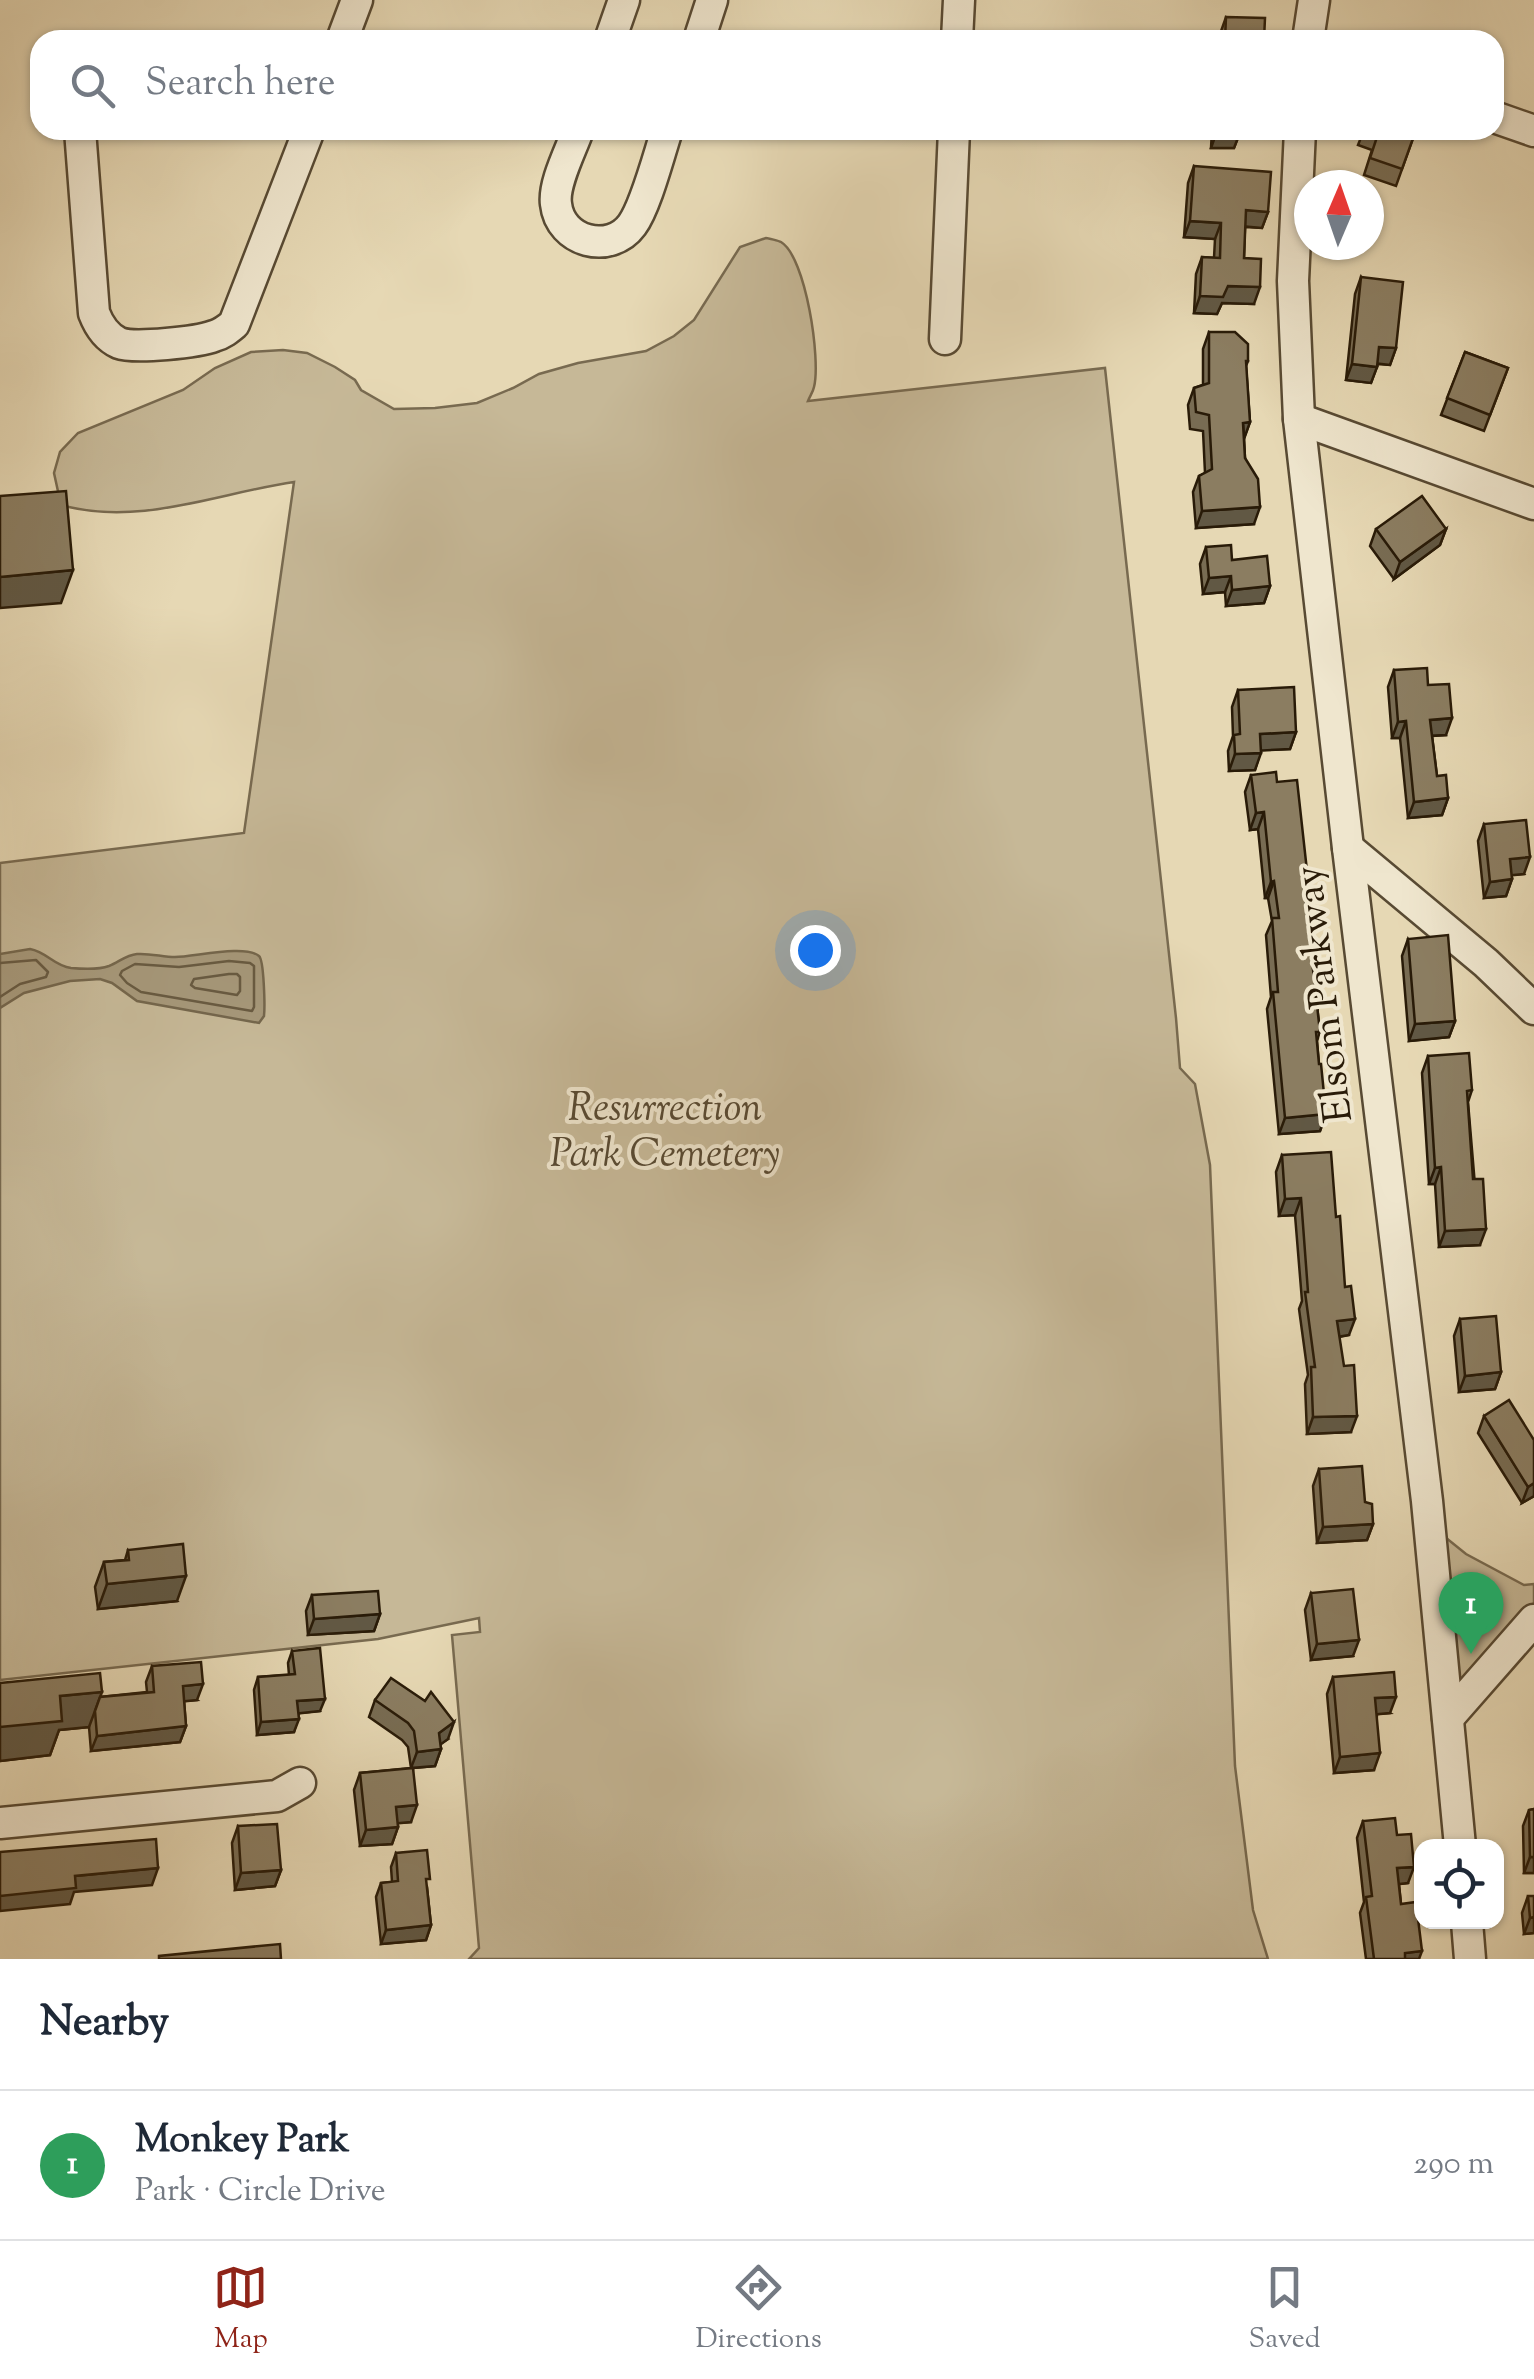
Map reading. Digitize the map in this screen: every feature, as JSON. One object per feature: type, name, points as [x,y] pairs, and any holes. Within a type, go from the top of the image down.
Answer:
[{"type":"street","points":[[346,30],[357,0]]},
{"type":"street","points":[[614,30],[624,0]]},
{"type":"street","points":[[702,30],[712,0]]},
{"type":"street","points":[[958,30],[959,0]]},
{"type":"street","points":[[1310,30],[1314,0]]},
{"type":"street","points":[[1504,120],[1534,131]]},
{"type":"street","points":[[81,140],[94,314],[108,336],[132,346],[210,338],[234,324],[305,140]]},
{"type":"street","points":[[574,140],[558,186],[556,204],[562,222],[575,236],[603,242],[620,236],[634,223],[664,140]]},
{"type":"street","points":[[945,339],[954,140]]},
{"type":"street","name":"Elsom Parkway","points":[[1300,140],[1293,282],[1295,368],[1348,848],[1428,1501],[1459,1839]]},
{"type":"street","points":[[1300,419],[1534,504]]},
{"type":"street","points":[[1348,848],[1486,963],[1534,1009]]},
{"type":"street","points":[[1448,1718],[1534,1620]]},
{"type":"street","points":[[0,1802],[275,1776],[300,1783],[277,1796],[0,1823]]},
{"type":"street","points":[[1468,1929],[1470,1959]]},
{"type":"green space","name":"Resurrection Park Cemetery","points":[[766,238],[781,242],[790,251],[804,287],[816,374],[808,401],[1105,368],[1180,1068],[1195,1084],[1210,1165],[1235,1766],[1253,1910],[1268,1959],[469,1959],[479,1948],[452,1635],[480,1632],[479,1618],[378,1639],[0,1680],[0,863],[244,833],[294,482],[178,506],[90,511],[61,505],[54,473],[60,452],[78,433],[183,390],[215,368],[251,352],[307,353],[335,367],[355,380],[361,390],[394,409],[477,403],[539,374],[646,351],[674,336],[694,320],[740,247]]},
{"type":"green space","points":[[1430,1525],[1466,1554],[1524,1585],[1534,1584],[1534,1609],[1455,1699]]},
{"type":"water","points":[[30,949],[65,967],[85,969],[105,967],[137,954],[175,957],[231,951],[252,953],[259,956],[262,966],[264,1016],[259,1023],[137,1001],[100,979],[70,981],[24,993],[0,1008],[0,954]]},
{"type":"building","points":[[1226,17],[1265,18],[1264,30],[1225,30]]},
{"type":"building","points":[[1376,140],[1412,140],[1402,169],[1370,158]]},
{"type":"building","points":[[1194,166],[1271,172],[1268,212],[1246,210],[1244,258],[1261,259],[1260,287],[1228,286],[1223,297],[1200,296],[1202,257],[1220,258],[1221,223],[1190,221]]},
{"type":"building","points":[[1361,277],[1403,282],[1396,348],[1379,347],[1377,367],[1352,364]]},
{"type":"building","points":[[1209,332],[1235,332],[1248,344],[1250,422],[1243,423],[1245,458],[1258,479],[1260,507],[1202,511],[1199,476],[1212,469],[1209,415],[1196,412],[1194,388],[1209,383]]},
{"type":"building","points":[[1465,352],[1508,368],[1490,415],[1447,398]]},
{"type":"building","points":[[66,491],[73,570],[0,577],[0,496]]},
{"type":"building","points":[[1422,496],[1446,529],[1400,562],[1376,529]]},
{"type":"building","points":[[1231,545],[1232,560],[1267,556],[1270,586],[1232,590],[1231,576],[1209,578],[1206,547]]},
{"type":"building","points":[[1427,668],[1428,685],[1449,684],[1452,718],[1430,720],[1437,776],[1446,775],[1448,798],[1414,802],[1406,721],[1398,722],[1394,670]]},
{"type":"building","points":[[1294,687],[1296,732],[1260,734],[1261,753],[1235,754],[1234,735],[1240,734],[1238,690]]},
{"type":"building","points":[[1276,772],[1277,782],[1297,780],[1326,1114],[1285,1118],[1273,992],[1278,992],[1272,918],[1279,918],[1264,812],[1256,813],[1251,775]]},
{"type":"building","points":[[1526,820],[1530,857],[1510,859],[1512,879],[1490,882],[1484,824]]},
{"type":"building","points":[[1448,935],[1455,1021],[1415,1024],[1408,939]]},
{"type":"building","points":[[1469,1053],[1472,1090],[1467,1091],[1473,1179],[1483,1179],[1486,1229],[1445,1231],[1441,1167],[1435,1168],[1428,1056]]},
{"type":"building","points":[[1331,1152],[1345,1287],[1351,1286],[1355,1319],[1337,1321],[1344,1366],[1354,1365],[1357,1416],[1313,1417],[1311,1367],[1315,1367],[1305,1292],[1301,1198],[1285,1199],[1282,1155]]},
{"type":"building","points":[[1496,1316],[1501,1372],[1465,1376],[1460,1319]]},
{"type":"building","points":[[1509,1400],[1534,1440],[1534,1483],[1528,1487],[1484,1416]]},
{"type":"building","points":[[1362,1466],[1365,1502],[1372,1504],[1373,1524],[1323,1527],[1319,1469]]},
{"type":"building","points":[[183,1544],[186,1576],[107,1584],[104,1562],[129,1560],[128,1550]]},
{"type":"building","points":[[1353,1589],[1359,1640],[1317,1644],[1311,1593]]},
{"type":"building","points":[[378,1591],[380,1614],[314,1619],[312,1595]]},
{"type":"building","points":[[320,1648],[325,1699],[297,1701],[299,1719],[261,1722],[258,1677],[295,1674],[292,1651]]},
{"type":"building","points":[[201,1662],[203,1684],[183,1686],[186,1726],[97,1736],[95,1711],[100,1697],[154,1692],[152,1666]]},
{"type":"building","points":[[1394,1672],[1396,1697],[1375,1698],[1380,1753],[1340,1757],[1333,1677]]},
{"type":"building","points":[[100,1673],[102,1692],[60,1696],[62,1721],[0,1727],[0,1683]]},
{"type":"building","points":[[391,1678],[425,1701],[431,1692],[454,1722],[439,1733],[441,1749],[417,1752],[414,1731],[408,1723],[375,1700]]},
{"type":"building","points":[[413,1768],[417,1805],[396,1807],[398,1827],[366,1830],[360,1773]]},
{"type":"building","points":[[1534,1809],[1534,1857],[1530,1857],[1529,1810]]},
{"type":"building","points":[[1395,1818],[1397,1835],[1411,1834],[1414,1867],[1397,1868],[1401,1904],[1414,1902],[1414,1929],[1419,1929],[1422,1951],[1405,1953],[1405,1959],[1374,1959],[1366,1897],[1372,1896],[1363,1821]]},
{"type":"building","points":[[277,1824],[281,1870],[241,1873],[238,1826]]},
{"type":"building","points":[[156,1839],[158,1868],[75,1876],[76,1888],[0,1896],[0,1852]]},
{"type":"building","points":[[427,1850],[431,1925],[386,1930],[381,1883],[398,1881],[396,1853]]},
{"type":"building","points":[[1528,1896],[1534,1896],[1534,1917],[1530,1918]]},
{"type":"building","points":[[280,1944],[281,1959],[159,1959],[159,1956]]},
{"type":"place","name":"Monkey Park","points":[[1471,1654]]}]
